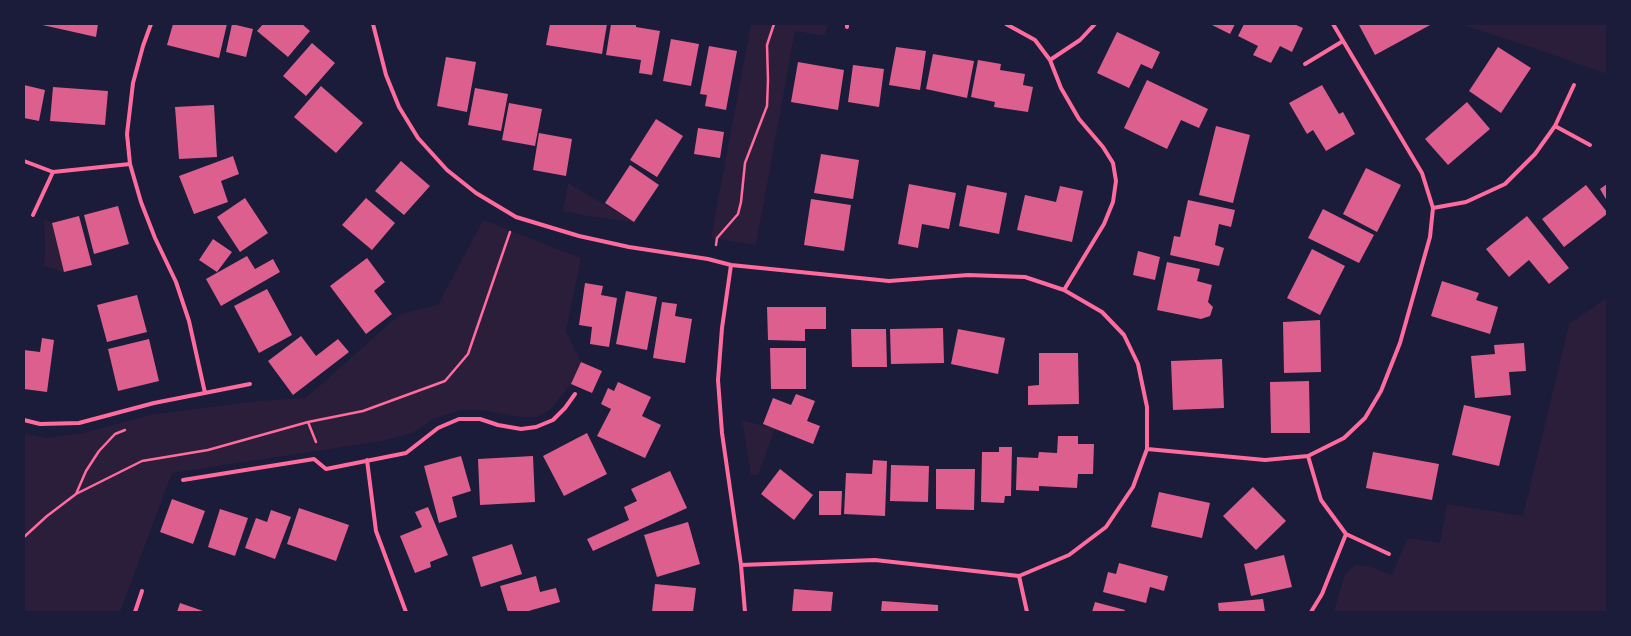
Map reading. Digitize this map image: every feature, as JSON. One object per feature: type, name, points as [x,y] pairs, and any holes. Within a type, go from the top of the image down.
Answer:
[{"type":"street","points":[[151,24],[143,46],[133,83],[127,134],[130,164],[141,202],[155,238],[176,282],[205,393]]},
{"type":"street","points":[[373,24],[386,76],[399,107],[418,138],[447,170],[476,192],[516,217],[580,236],[629,247],[731,265],[888,281],[968,275],[1025,277],[1064,290],[1102,312],[1124,335],[1138,364],[1147,407],[1147,449],[1133,487],[1106,527],[1069,555],[1019,576],[875,560],[741,565]]},
{"type":"street","points":[[1006,24],[1035,40],[1050,60],[1061,88],[1079,119],[1103,147],[1113,163],[1116,181],[1113,202],[1104,224],[1064,290]]},
{"type":"street","points":[[1050,60],[1080,40],[1095,24]]},
{"type":"street","points":[[1147,449],[1265,460],[1308,456],[1344,438],[1364,418],[1381,391],[1400,343],[1430,238],[1433,208],[1422,173],[1333,24]]},
{"type":"street","points":[[1304,64],[1343,41]]},
{"type":"street","points":[[1433,208],[1466,202],[1505,184],[1535,154],[1555,126],[1574,85]]},
{"type":"street","points":[[1555,126],[1590,145]]},
{"type":"street","points":[[24,161],[53,172],[130,164]]},
{"type":"street","points":[[33,215],[53,172]]},
{"type":"street","points":[[731,265],[722,328],[718,380],[722,433],[741,565],[745,612]]},
{"type":"street","points":[[24,420],[40,424],[79,423],[154,403],[250,384]]},
{"type":"street","points":[[183,480],[314,459],[326,469],[367,460],[406,454],[438,428],[459,419],[480,419],[498,425],[522,429],[536,427],[553,420],[565,408],[575,394]]},
{"type":"street","points":[[1308,456],[1322,500],[1346,534],[1389,554]]},
{"type":"street","points":[[367,460],[376,531],[406,612]]},
{"type":"street","points":[[1311,612],[1322,594],[1346,534]]},
{"type":"street","points":[[1019,576],[1027,612]]},
{"type":"street","points":[[135,612],[142,591]]},
{"type":"path","points":[[715,261],[716,238],[738,214],[741,202],[745,163],[767,106],[768,80],[766,45],[774,24]]},
{"type":"path","points":[[24,537],[47,516],[76,494],[142,461],[208,450],[308,422],[363,411],[445,381],[468,354],[516,217]]},
{"type":"path","points":[[76,494],[86,471],[99,451],[115,434],[129,428]]},
{"type":"shaded area","points":[[751,24],[828,24],[825,36],[795,31],[756,245],[711,238]]},
{"type":"shaded area","points":[[1460,24],[1607,24],[1607,74],[1542,51]]},
{"type":"shaded area","points":[[568,183],[634,222],[592,217],[563,211]]},
{"type":"shaded area","points":[[44,219],[52,223],[64,272],[44,266]]},
{"type":"shaded area","points":[[483,220],[581,258],[566,331],[581,362],[571,384],[550,410],[537,417],[520,417],[480,410],[461,410],[433,419],[412,433],[382,441],[172,473],[120,612],[24,612],[24,433],[46,438],[84,433],[150,415],[257,401],[306,398],[400,314],[438,305]]},
{"type":"shaded area","points":[[1607,298],[1607,612],[1334,612],[1346,573],[1356,565],[1368,566],[1392,575],[1407,539],[1417,539],[1440,543],[1447,504],[1523,516],[1569,324]]},
{"type":"shaded area","points":[[742,420],[775,429],[758,475],[751,475]]},
{"type":"building","points":[[38,24],[98,24],[96,37]]},
{"type":"building","points":[[173,24],[227,24],[219,58],[167,45]]},
{"type":"building","points":[[232,24],[253,29],[246,57],[226,52]]},
{"type":"building","points":[[263,24],[302,24],[310,31],[288,57],[257,31]]},
{"type":"building","points":[[550,24],[607,24],[602,54],[546,45]]},
{"type":"building","points":[[611,24],[636,24],[636,27],[660,31],[652,75],[639,73],[641,60],[606,55]]},
{"type":"building","points":[[1210,24],[1235,24],[1230,34]]},
{"type":"building","points":[[1244,24],[1294,24],[1303,28],[1292,52],[1280,46],[1271,63],[1253,55],[1258,46],[1238,36]]},
{"type":"building","points":[[1432,24],[1375,55],[1359,25]]},
{"type":"building","points":[[1117,32],[1160,52],[1152,69],[1141,64],[1129,88],[1097,73]]},
{"type":"building","points":[[671,39],[699,44],[691,86],[663,81]]},
{"type":"building","points":[[312,43],[335,63],[306,96],[283,76]]},
{"type":"building","points":[[709,46],[737,51],[726,110],[705,106],[707,95],[700,94]]},
{"type":"building","points":[[896,47],[926,51],[920,90],[889,85]]},
{"type":"building","points":[[1498,47],[1531,68],[1501,113],[1469,91]]},
{"type":"building","points":[[933,54],[974,61],[967,98],[926,89]]},
{"type":"building","points":[[446,57],[476,62],[467,112],[437,106]]},
{"type":"building","points":[[978,60],[1001,64],[1000,70],[1025,74],[1023,85],[1033,87],[1028,112],[994,107],[995,102],[971,97]]},
{"type":"building","points":[[798,62],[844,70],[838,110],[791,102]]},
{"type":"building","points":[[853,65],[884,69],[879,107],[848,102]]},
{"type":"building","points":[[1147,80],[1208,109],[1199,128],[1181,120],[1167,149],[1124,128]]},
{"type":"building","points":[[24,85],[45,90],[39,121],[24,118]]},
{"type":"building","points":[[1322,85],[1339,114],[1343,112],[1355,134],[1326,151],[1313,130],[1307,134],[1289,103]]},
{"type":"building","points":[[321,86],[363,123],[336,153],[294,117]]},
{"type":"building","points":[[53,87],[108,91],[105,125],[50,121]]},
{"type":"building","points":[[475,88],[508,94],[501,131],[468,125]]},
{"type":"building","points":[[1467,102],[1490,129],[1448,165],[1425,139]]},
{"type":"building","points":[[509,103],[542,109],[535,146],[502,140]]},
{"type":"building","points":[[214,105],[217,157],[179,159],[175,107]]},
{"type":"building","points":[[656,119],[683,136],[657,177],[630,160]]},
{"type":"building","points":[[1216,126],[1250,135],[1233,203],[1199,195]]},
{"type":"building","points":[[698,128],[724,132],[720,158],[694,154]]},
{"type":"building","points":[[539,133],[572,139],[566,176],[533,170]]},
{"type":"building","points":[[821,154],[859,160],[853,199],[814,193]]},
{"type":"building","points":[[233,156],[239,174],[221,181],[228,202],[194,214],[179,176]]},
{"type":"building","points":[[401,161],[430,186],[404,215],[375,191]]},
{"type":"building","points":[[630,165],[659,185],[634,222],[605,203]]},
{"type":"building","points":[[1366,168],[1401,185],[1377,232],[1343,214]]},
{"type":"building","points":[[909,184],[956,193],[949,229],[922,224],[918,248],[898,244]]},
{"type":"building","points":[[1607,184],[1607,201],[1600,189]]},
{"type":"building","points":[[967,185],[1007,193],[999,234],[959,226]]},
{"type":"building","points":[[1586,185],[1607,214],[1564,247],[1542,219]]},
{"type":"building","points":[[1060,186],[1083,191],[1072,242],[1017,230],[1025,195],[1056,202]]},
{"type":"building","points":[[245,198],[268,233],[240,252],[217,217]]},
{"type":"building","points":[[366,198],[395,223],[372,250],[342,225]]},
{"type":"building","points":[[811,199],[851,205],[844,251],[804,245]]},
{"type":"building","points":[[1188,200],[1235,210],[1231,227],[1219,224],[1215,245],[1224,248],[1219,266],[1170,255],[1174,236],[1180,237]]},
{"type":"building","points":[[118,206],[129,244],[94,254],[84,215]]},
{"type":"building","points":[[1323,209],[1374,235],[1359,263],[1308,238]]},
{"type":"building","points":[[79,216],[92,265],[64,272],[52,223]]},
{"type":"building","points":[[1527,216],[1569,268],[1549,284],[1529,260],[1509,277],[1486,249]]},
{"type":"building","points":[[213,239],[232,252],[217,272],[199,260]]},
{"type":"building","points":[[1312,249],[1345,266],[1320,315],[1287,298]]},
{"type":"building","points":[[1138,251],[1160,257],[1155,280],[1133,275]]},
{"type":"building","points":[[247,256],[255,269],[273,259],[280,272],[221,306],[206,279]]},
{"type":"building","points":[[367,258],[385,282],[374,291],[392,314],[366,334],[330,286]]},
{"type":"building","points":[[1167,262],[1200,269],[1197,281],[1212,285],[1208,302],[1213,307],[1210,316],[1201,319],[1157,310]]},
{"type":"building","points":[[1442,281],[1479,293],[1476,300],[1498,307],[1490,334],[1431,316]]},
{"type":"building","points":[[585,283],[603,286],[601,295],[617,298],[609,347],[590,344],[592,327],[579,325]]},
{"type":"building","points":[[267,289],[292,335],[259,353],[234,306]]},
{"type":"building","points":[[626,291],[657,297],[647,350],[616,344]]},
{"type":"building","points":[[137,295],[147,332],[107,342],[97,305]]},
{"type":"building","points":[[662,302],[677,304],[675,316],[692,319],[685,363],[653,358]]},
{"type":"building","points":[[767,307],[826,307],[826,329],[805,329],[805,341],[768,340]]},
{"type":"building","points":[[1320,320],[1321,372],[1284,373],[1283,322]]},
{"type":"building","points":[[943,328],[944,363],[891,364],[890,329]]},
{"type":"building","points":[[851,329],[886,329],[887,367],[852,367]]},
{"type":"building","points":[[958,329],[1005,338],[998,374],[951,364]]},
{"type":"building","points":[[301,336],[316,356],[338,339],[349,352],[293,395],[268,361]]},
{"type":"building","points":[[42,338],[54,340],[47,392],[24,389],[24,350],[40,352]]},
{"type":"building","points":[[149,339],[159,381],[118,391],[108,349]]},
{"type":"building","points":[[1524,343],[1526,371],[1509,372],[1511,395],[1475,398],[1471,356],[1495,354],[1494,345]]},
{"type":"building","points":[[770,348],[806,348],[806,389],[771,389]]},
{"type":"building","points":[[1039,353],[1078,353],[1079,404],[1028,405],[1028,386],[1039,385]]},
{"type":"building","points":[[1222,359],[1224,408],[1173,410],[1171,361]]},
{"type":"building","points":[[581,362],[602,371],[592,393],[571,384]]},
{"type":"building","points":[[1309,381],[1310,433],[1271,433],[1270,382]]},
{"type":"building","points":[[618,382],[651,397],[642,416],[661,425],[645,458],[597,436],[611,409],[601,404],[608,388],[614,391]]},
{"type":"building","points":[[796,394],[815,401],[807,421],[820,426],[813,444],[763,424],[773,398],[791,405]]},
{"type":"building","points":[[1464,405],[1511,416],[1499,466],[1452,455]]},
{"type":"building","points":[[587,433],[607,474],[564,496],[543,456]]},
{"type":"building","points":[[1058,436],[1078,436],[1078,444],[1094,444],[1093,474],[1078,474],[1077,488],[1039,486],[1039,491],[1016,490],[1017,457],[1038,458],[1039,452],[1057,453]]},
{"type":"building","points":[[999,447],[1012,447],[1011,496],[1005,496],[1004,503],[981,502],[982,452],[999,452]]},
{"type":"building","points":[[1373,452],[1439,464],[1432,500],[1366,488]]},
{"type":"building","points":[[461,456],[471,491],[452,497],[457,517],[439,523],[424,466]]},
{"type":"building","points":[[533,456],[535,502],[480,505],[478,459]]},
{"type":"building","points":[[873,460],[887,461],[885,516],[844,514],[846,473],[872,474]]},
{"type":"building","points":[[891,465],[929,466],[928,502],[890,501]]},
{"type":"building","points":[[780,469],[813,495],[794,520],[761,494]]},
{"type":"building","points":[[936,469],[975,469],[974,510],[936,509]]},
{"type":"building","points":[[670,471],[687,508],[593,551],[587,539],[629,520],[624,507],[637,501],[631,489]]},
{"type":"building","points":[[1253,487],[1286,521],[1256,550],[1223,516]]},
{"type":"building","points":[[819,491],[842,491],[841,515],[819,515]]},
{"type":"building","points":[[1159,492],[1210,503],[1202,538],[1151,527]]},
{"type":"building","points":[[172,499],[205,511],[193,544],[160,532]]},
{"type":"building","points":[[428,507],[448,555],[430,562],[431,567],[415,573],[400,536],[422,527],[415,512]]},
{"type":"building","points":[[299,508],[349,525],[336,561],[287,544]]},
{"type":"building","points":[[220,509],[248,518],[235,556],[208,547]]},
{"type":"building","points":[[271,510],[291,517],[275,559],[245,548],[256,518],[267,522]]},
{"type":"building","points":[[688,522],[700,564],[657,577],[644,535]]},
{"type":"building","points":[[512,544],[522,574],[481,587],[472,557]]},
{"type":"building","points":[[1284,555],[1292,587],[1251,596],[1244,564]]},
{"type":"building","points":[[1119,563],[1168,576],[1164,591],[1150,587],[1146,603],[1103,592],[1108,572],[1116,574]]},
{"type":"building","points":[[536,576],[540,592],[556,588],[560,602],[525,612],[508,612],[500,586]]},
{"type":"building","points":[[655,584],[696,588],[693,612],[652,612]]},
{"type":"building","points":[[794,589],[833,592],[831,612],[792,612]]},
{"type":"building","points":[[1263,599],[1265,612],[1219,612],[1218,603]]},
{"type":"building","points":[[882,601],[938,605],[938,612],[881,612]]},
{"type":"building","points":[[1095,602],[1125,610],[1124,612],[1092,612]]},
{"type":"building","points":[[180,603],[206,612],[177,612]]}]
